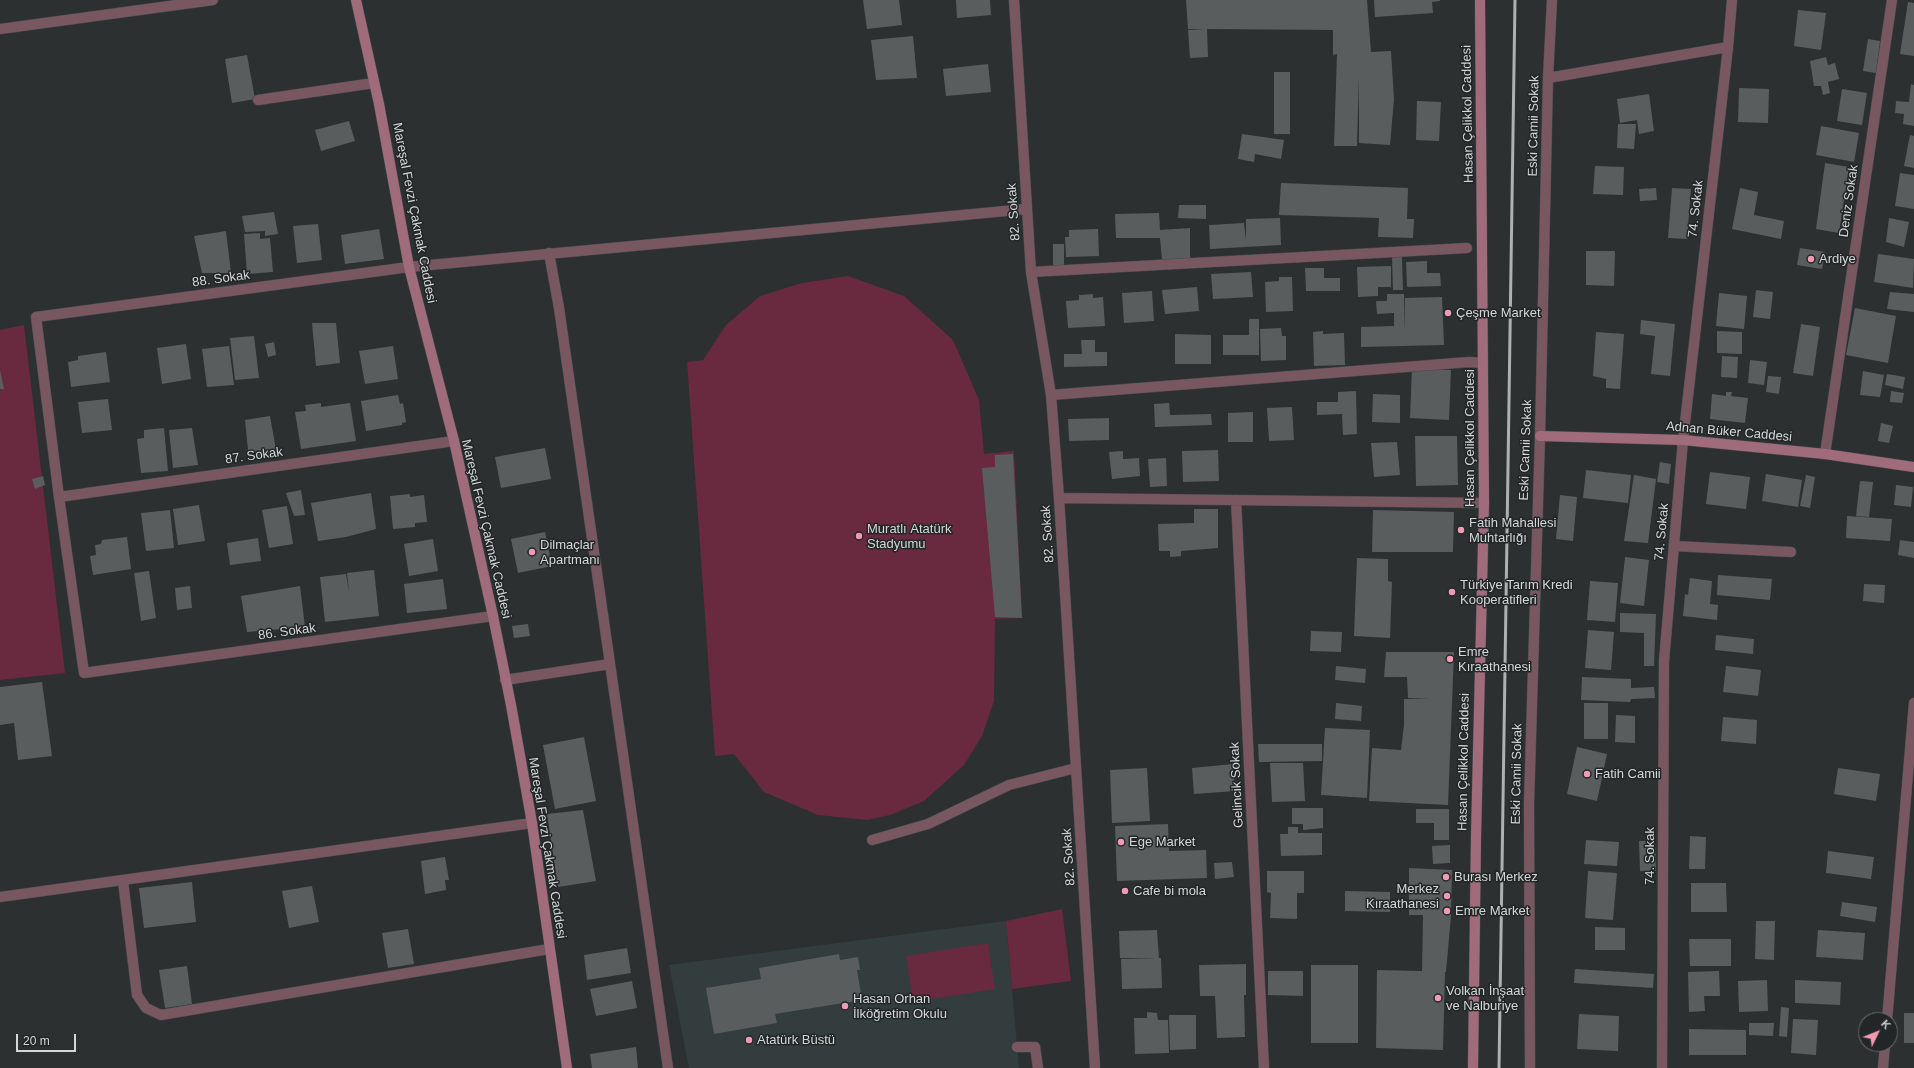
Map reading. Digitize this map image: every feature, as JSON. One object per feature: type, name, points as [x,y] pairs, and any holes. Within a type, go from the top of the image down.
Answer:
[{"type":"street","points":[[0,29],[213,0]]},
{"type":"street","name":"Mareşal Fevzi Çakmak Caddesi","points":[[356,0],[374,83],[409,266],[454,441],[506,680],[532,823],[567,1068]]},
{"type":"street","name":"82. Sokak","points":[[1014,0],[1031,272],[1051,395],[1059,498],[1095,1068]]},
{"type":"street","name":"Hasan Çelikkol Caddesi","points":[[1473,1068],[1476,836],[1484,503],[1480,0]]},
{"type":"street","name":"Eski Camii Sokak","points":[[1530,1068],[1529,804],[1540,436],[1548,78],[1552,0]]},
{"type":"street","name":"74. Sokak","points":[[1662,1068],[1664,661],[1683,440],[1728,47],[1732,0]]},
{"type":"street","name":"Deniz Sokak","points":[[1825,454],[1892,0]]},
{"type":"street","points":[[1548,78],[1728,47]]},
{"type":"street","points":[[258,100],[374,83]]},
{"type":"street","name":"88. Sokak","points":[[59,496],[36,317],[409,266],[1027,209]]},
{"type":"street","points":[[1031,272],[1467,248]]},
{"type":"street","points":[[549,253],[559,308],[668,1068]]},
{"type":"street","points":[[1051,395],[1469,362],[1483,363]]},
{"type":"street","name":"Adnan Büker Caddesi","points":[[1540,436],[1683,440],[1825,454],[1914,466]]},
{"type":"street","name":"87. Sokak","points":[[59,496],[454,441]]},
{"type":"street","name":"86. Sokak","points":[[59,496],[84,673],[493,616]]},
{"type":"street","points":[[1059,498],[1484,503]]},
{"type":"street","name":"Gelincik Sokak","points":[[1236,500],[1264,1068]]},
{"type":"street","points":[[1674,546],[1791,552]]},
{"type":"street","points":[[506,680],[610,664]]},
{"type":"street","points":[[1888,1012],[1914,703]]},
{"type":"street","points":[[872,840],[928,824],[1009,785],[1076,768]]},
{"type":"street","points":[[0,897],[532,823]]},
{"type":"street","points":[[123,881],[137,995],[146,1008],[161,1014],[549,949]]},
{"type":"street","points":[[1017,1047],[1035,1047],[1038,1068]]},
{"type":"street","points":[[1883,1068],[1884,1052]]},
{"type":"shaded area","name":"Muratlı Atatürk Stadyumu","points":[[848,276],[904,296],[953,340],[979,400],[984,454],[1014,451],[1022,618],[995,619],[994,701],[982,736],[964,765],[924,801],[890,815],[867,820],[818,815],[764,792],[734,754],[715,756],[687,362],[703,360],[726,325],[760,296],[802,283]]},
{"type":"shaded area","points":[[24,325],[65,673],[0,680],[0,330]]},
{"type":"shaded area","points":[[1062,909],[1071,981],[1012,989],[1006,921]]},
{"type":"shaded area","name":"Hasan Orhan İlköğretim Okulu","points":[[1006,921],[1019,1068],[689,1068],[669,965]]},
{"type":"shaded area","points":[[988,943],[995,989],[913,1002],[906,956]]},
{"type":"building","points":[[863,0],[899,0],[902,25],[867,29]]},
{"type":"building","points":[[956,0],[990,0],[991,15],[957,18]]},
{"type":"building","points":[[1186,0],[1367,0],[1371,52],[1391,51],[1394,99],[1390,145],[1359,143],[1359,76],[1357,146],[1334,146],[1337,54],[1333,55],[1333,30],[1207,29],[1208,57],[1190,58],[1188,30],[1205,29],[1188,29]]},
{"type":"building","points":[[1374,0],[1440,1],[1432,2],[1433,13],[1375,17]]},
{"type":"building","points":[[1908,2],[1914,3],[1914,56],[1900,54]]},
{"type":"building","points":[[1798,10],[1826,13],[1821,50],[1794,46]]},
{"type":"building","points":[[913,36],[917,78],[876,80],[871,40]]},
{"type":"building","points":[[1868,39],[1880,41],[1876,73],[1863,71]]},
{"type":"building","points":[[247,55],[255,99],[232,103],[225,59]]},
{"type":"building","points":[[1826,57],[1828,65],[1835,63],[1839,79],[1828,82],[1830,93],[1823,95],[1821,86],[1814,86],[1810,61]]},
{"type":"building","points":[[988,64],[991,92],[946,96],[943,69]]},
{"type":"building","points":[[1274,72],[1290,72],[1290,134],[1274,134]]},
{"type":"building","points":[[1911,84],[1914,85],[1914,126],[1903,124],[1904,114],[1895,113],[1896,101],[1909,102]]},
{"type":"building","points":[[1739,88],[1769,89],[1768,123],[1738,122]]},
{"type":"building","points":[[1842,89],[1867,93],[1862,125],[1837,121]]},
{"type":"building","points":[[1649,94],[1654,131],[1639,134],[1637,120],[1620,123],[1617,99]]},
{"type":"building","points":[[1417,101],[1441,102],[1439,141],[1416,140]]},
{"type":"building","points":[[349,121],[355,141],[321,151],[315,130]]},
{"type":"building","points":[[1618,124],[1636,124],[1634,149],[1617,148]]},
{"type":"building","points":[[1821,126],[1859,133],[1854,162],[1816,155]]},
{"type":"building","points":[[1242,134],[1284,140],[1281,159],[1255,154],[1254,162],[1238,159]]},
{"type":"building","points":[[1910,135],[1914,136],[1914,168],[1904,166]]},
{"type":"building","points":[[1825,163],[1849,167],[1839,233],[1816,229]]},
{"type":"building","points":[[1595,166],[1624,167],[1623,195],[1593,194]]},
{"type":"building","points":[[1900,173],[1914,175],[1914,209],[1895,206]]},
{"type":"building","points":[[1281,183],[1408,188],[1407,219],[1414,219],[1413,238],[1378,237],[1379,218],[1279,215]]},
{"type":"building","points":[[1656,188],[1657,200],[1640,201],[1639,189]]},
{"type":"building","points":[[1672,188],[1691,189],[1687,239],[1668,238]]},
{"type":"building","points":[[1740,188],[1758,192],[1754,215],[1784,221],[1781,239],[1732,229]]},
{"type":"building","points":[[1179,205],[1206,205],[1206,219],[1178,218]]},
{"type":"building","points":[[274,212],[278,234],[265,236],[265,231],[245,232],[242,216]]},
{"type":"building","points":[[1159,213],[1160,230],[1190,228],[1190,259],[1162,260],[1160,238],[1116,238],[1115,214]]},
{"type":"building","points":[[1280,218],[1281,245],[1210,249],[1209,225],[1244,223],[1246,241],[1246,219]]},
{"type":"building","points":[[1889,218],[1909,222],[1904,247],[1886,242]]},
{"type":"building","points":[[318,224],[322,260],[297,263],[293,226]]},
{"type":"building","points":[[379,229],[384,259],[345,264],[341,235]]},
{"type":"building","points":[[1098,229],[1099,256],[1066,257],[1065,237],[1069,237],[1069,230]]},
{"type":"building","points":[[226,231],[231,273],[202,273],[194,236]]},
{"type":"building","points":[[260,233],[260,239],[270,238],[273,272],[247,274],[244,234]]},
{"type":"building","points":[[1053,244],[1064,244],[1064,265],[1053,265]]},
{"type":"building","name":"Ardiye","points":[[1800,248],[1825,252],[1822,269],[1797,265]]},
{"type":"building","points":[[1586,251],[1615,251],[1614,286],[1586,285]]},
{"type":"building","points":[[1878,254],[1914,259],[1913,288],[1874,282]]},
{"type":"building","points":[[1392,257],[1402,257],[1403,290],[1393,290]]},
{"type":"building","points":[[1427,261],[1427,273],[1440,273],[1441,286],[1407,287],[1406,262]]},
{"type":"building","points":[[1391,266],[1391,287],[1378,287],[1378,296],[1358,297],[1357,267]]},
{"type":"building","points":[[1305,268],[1324,268],[1324,278],[1340,278],[1340,291],[1306,291]]},
{"type":"building","points":[[1251,272],[1253,297],[1213,299],[1211,274]]},
{"type":"building","points":[[1279,277],[1292,277],[1293,311],[1266,312],[1265,282],[1279,281]]},
{"type":"building","points":[[1197,287],[1199,311],[1165,314],[1162,290]]},
{"type":"building","points":[[1756,290],[1773,292],[1770,319],[1753,317]]},
{"type":"building","points":[[1152,291],[1154,321],[1124,323],[1122,293]]},
{"type":"building","points":[[1890,292],[1914,294],[1914,312],[1887,309]]},
{"type":"building","points":[[1719,293],[1747,296],[1744,329],[1716,326]]},
{"type":"building","points":[[1093,294],[1093,298],[1103,297],[1105,326],[1068,328],[1066,301],[1079,300],[1079,295]]},
{"type":"building","points":[[1387,294],[1404,294],[1405,332],[1405,298],[1442,297],[1444,345],[1361,347],[1361,327],[1394,326],[1394,313],[1377,314],[1376,301],[1387,301]]},
{"type":"building","points":[[1855,308],[1896,316],[1888,363],[1846,355]]},
{"type":"building","points":[[1249,319],[1259,319],[1259,355],[1223,355],[1223,335],[1249,335]]},
{"type":"building","points":[[1641,320],[1675,324],[1670,376],[1651,374],[1655,336],[1640,334]]},
{"type":"building","points":[[312,323],[336,323],[340,363],[316,366]]},
{"type":"building","points":[[1801,324],[1820,327],[1813,376],[1793,373]]},
{"type":"building","points":[[1281,328],[1282,336],[1286,336],[1286,360],[1261,361],[1260,329]]},
{"type":"building","points":[[1323,331],[1323,334],[1344,333],[1345,365],[1314,366],[1313,332]]},
{"type":"building","points":[[1717,331],[1742,332],[1742,354],[1717,353]]},
{"type":"building","points":[[1596,332],[1624,334],[1620,389],[1606,388],[1606,379],[1593,376]]},
{"type":"building","points":[[1175,334],[1211,335],[1211,364],[1175,364]]},
{"type":"building","points":[[254,336],[259,378],[235,380],[230,338]]},
{"type":"building","points":[[1081,340],[1095,340],[1095,352],[1107,352],[1107,366],[1064,367],[1064,354],[1082,354]]},
{"type":"building","points":[[274,342],[276,355],[268,357],[265,344]]},
{"type":"building","points":[[186,344],[191,379],[162,384],[157,348]]},
{"type":"building","points":[[229,346],[234,385],[207,387],[202,349]]},
{"type":"building","points":[[393,346],[398,379],[365,384],[359,351]]},
{"type":"building","points":[[106,352],[110,382],[71,387],[68,362],[78,360],[78,356]]},
{"type":"building","points":[[1722,356],[1738,357],[1737,378],[1721,377]]},
{"type":"building","points":[[1750,360],[1767,362],[1764,385],[1748,383]]},
{"type":"building","points":[[1412,368],[1451,370],[1449,420],[1410,418]]},
{"type":"building","points":[[0,370],[4,389],[0,389]]},
{"type":"building","points":[[1863,371],[1884,375],[1880,397],[1860,395]]},
{"type":"building","points":[[1887,374],[1905,377],[1903,389],[1885,385]]},
{"type":"building","points":[[1768,376],[1781,377],[1779,394],[1766,392]]},
{"type":"building","points":[[1356,391],[1357,434],[1343,435],[1342,414],[1317,415],[1317,402],[1338,402],[1338,392]]},
{"type":"building","points":[[1891,391],[1904,393],[1902,403],[1890,402]]},
{"type":"building","points":[[1726,392],[1732,392],[1731,396],[1748,398],[1745,423],[1710,419],[1712,394],[1726,396]]},
{"type":"building","points":[[1373,394],[1400,395],[1400,423],[1372,422]]},
{"type":"building","points":[[398,395],[400,404],[403,403],[406,422],[402,423],[402,425],[366,431],[361,401]]},
{"type":"building","points":[[108,399],[112,430],[82,433],[78,402]]},
{"type":"building","points":[[321,403],[321,407],[350,403],[356,441],[301,449],[295,412],[306,411],[305,405]]},
{"type":"building","points":[[1169,403],[1170,415],[1211,414],[1212,425],[1155,427],[1154,404]]},
{"type":"building","points":[[1292,407],[1294,440],[1269,441],[1267,408]]},
{"type":"building","points":[[1253,412],[1253,442],[1228,442],[1228,413]]},
{"type":"building","points":[[270,416],[277,455],[249,460],[245,420]]},
{"type":"building","points":[[1109,418],[1109,440],[1069,441],[1068,419]]},
{"type":"building","points":[[1881,423],[1893,426],[1889,443],[1878,441]]},
{"type":"building","points":[[164,428],[168,471],[141,473],[137,439],[144,438],[144,430]]},
{"type":"building","points":[[192,428],[198,465],[173,468],[169,430]]},
{"type":"building","points":[[1415,436],[1457,436],[1458,485],[1416,486]]},
{"type":"building","points":[[1397,442],[1400,475],[1374,477],[1371,443]]},
{"type":"building","points":[[545,448],[551,479],[501,488],[495,457]]},
{"type":"building","points":[[1218,450],[1219,481],[1183,482],[1182,451]]},
{"type":"building","points":[[1123,451],[1123,459],[1139,458],[1140,476],[1112,479],[1109,452]]},
{"type":"building","points":[[1013,454],[1022,618],[995,617],[982,468],[995,467],[995,455]]},
{"type":"building","points":[[1166,458],[1167,486],[1150,487],[1148,459]]},
{"type":"building","points":[[1660,462],[1671,464],[1669,484],[1657,482]]},
{"type":"building","points":[[1586,470],[1631,475],[1628,503],[1583,498]]},
{"type":"building","points":[[1710,472],[1750,477],[1746,509],[1706,504]]},
{"type":"building","points":[[1766,474],[1802,480],[1798,507],[1762,501]]},
{"type":"building","points":[[1634,475],[1656,479],[1648,543],[1624,541]]},
{"type":"building","points":[[1806,475],[1815,477],[1810,508],[1800,506]]},
{"type":"building","points":[[43,476],[45,485],[35,489],[32,479]]},
{"type":"building","points":[[1860,481],[1873,482],[1869,517],[1856,516]]},
{"type":"building","points":[[1896,485],[1913,487],[1911,507],[1894,505]]},
{"type":"building","points":[[301,490],[305,515],[294,516],[286,493]]},
{"type":"building","points":[[371,493],[376,529],[346,537],[318,541],[311,503]]},
{"type":"building","points":[[410,494],[410,497],[424,495],[427,522],[415,523],[415,527],[393,529],[390,496]]},
{"type":"building","points":[[1560,495],[1577,497],[1573,541],[1556,539]]},
{"type":"building","points":[[199,505],[205,541],[178,545],[173,509]]},
{"type":"building","points":[[287,506],[293,544],[269,548],[262,510]]},
{"type":"building","points":[[1194,509],[1218,509],[1218,548],[1181,551],[1181,556],[1170,557],[1170,551],[1159,551],[1158,524],[1194,523]]},
{"type":"building","points":[[170,510],[174,548],[146,551],[141,513]]},
{"type":"building","points":[[1373,510],[1454,512],[1453,552],[1372,552]]},
{"type":"building","points":[[1847,516],[1892,519],[1890,541],[1846,538]]},
{"type":"building","name":"Dilmaçlar Apartmanı","points":[[545,532],[552,566],[518,573],[511,539]]},
{"type":"building","points":[[127,537],[131,569],[93,575],[90,556],[96,555],[95,545],[101,544],[102,540]]},
{"type":"building","points":[[258,538],[261,561],[230,565],[227,543]]},
{"type":"building","points":[[433,539],[438,571],[409,576],[404,544]]},
{"type":"building","points":[[1900,540],[1914,542],[1914,558],[1898,555]]},
{"type":"building","points":[[1625,557],[1649,560],[1644,606],[1620,603]]},
{"type":"building","points":[[1357,558],[1388,559],[1388,581],[1392,582],[1390,638],[1354,636]]},
{"type":"building","points":[[374,570],[379,616],[325,622],[320,577],[346,574],[349,593],[347,573]]},
{"type":"building","points":[[149,571],[156,618],[141,621],[134,573]]},
{"type":"building","points":[[1718,575],[1772,579],[1770,600],[1717,595]]},
{"type":"building","points":[[1690,578],[1712,581],[1710,604],[1718,605],[1717,620],[1683,616],[1685,594],[1688,595]]},
{"type":"building","points":[[443,579],[447,609],[407,613],[404,584]]},
{"type":"building","points":[[1590,581],[1618,583],[1615,622],[1587,620]]},
{"type":"building","points":[[1864,584],[1885,585],[1884,603],[1863,601]]},
{"type":"building","points":[[190,586],[192,608],[177,610],[175,588]]},
{"type":"building","points":[[300,586],[305,627],[247,632],[241,596]]},
{"type":"building","points":[[1620,613],[1656,614],[1654,666],[1644,666],[1644,633],[1620,632]]},
{"type":"building","points":[[528,624],[530,636],[514,638],[512,626]]},
{"type":"building","points":[[1588,630],[1614,632],[1611,670],[1585,668]]},
{"type":"building","points":[[1311,631],[1342,632],[1341,652],[1310,651]]},
{"type":"building","points":[[1716,635],[1754,639],[1753,654],[1715,650]]},
{"type":"building","points":[[1386,652],[1454,652],[1448,805],[1369,801],[1372,748],[1401,750],[1404,725],[1404,699],[1430,699],[1408,698],[1407,677],[1384,677]]},
{"type":"building","points":[[1336,666],[1366,669],[1365,683],[1335,680]]},
{"type":"building","points":[[1726,666],[1761,670],[1758,696],[1723,692]]},
{"type":"building","points":[[1582,677],[1631,679],[1631,688],[1654,687],[1655,698],[1631,699],[1630,702],[1581,700]]},
{"type":"building","points":[[42,682],[52,756],[18,760],[14,723],[0,725],[0,687]]},
{"type":"building","points":[[1336,703],[1362,706],[1361,721],[1335,719]]},
{"type":"building","points":[[1584,703],[1608,703],[1608,739],[1584,739]]},
{"type":"building","points":[[1616,715],[1635,716],[1635,743],[1615,742]]},
{"type":"building","points":[[1723,717],[1757,720],[1756,744],[1721,741]]},
{"type":"building","points":[[1325,728],[1370,730],[1367,798],[1321,795]]},
{"type":"building","points":[[584,737],[596,801],[555,809],[543,745]]},
{"type":"building","points":[[1258,744],[1322,744],[1322,761],[1259,762]]},
{"type":"building","name":"Fatih Camii","points":[[1577,747],[1607,754],[1597,801],[1567,794]]},
{"type":"building","points":[[1270,763],[1303,763],[1305,801],[1272,802]]},
{"type":"building","points":[[1233,764],[1235,791],[1194,794],[1192,768]]},
{"type":"building","points":[[1147,768],[1150,821],[1112,823],[1110,770]]},
{"type":"building","points":[[1838,768],[1880,774],[1876,801],[1834,794]]},
{"type":"building","points":[[1292,808],[1323,808],[1323,828],[1303,830],[1303,824],[1292,824]]},
{"type":"building","points":[[1416,809],[1449,809],[1449,840],[1434,840],[1434,823],[1416,823]]},
{"type":"building","points":[[583,810],[596,881],[558,887],[547,814]]},
{"type":"building","points":[[1168,824],[1169,851],[1206,850],[1207,878],[1117,881],[1115,826]]},
{"type":"building","points":[[1288,827],[1298,827],[1298,833],[1322,833],[1322,855],[1281,856],[1280,834],[1288,834]]},
{"type":"building","points":[[1690,836],[1706,837],[1705,869],[1689,869]]},
{"type":"building","points":[[1586,840],[1619,842],[1617,866],[1584,864]]},
{"type":"building","points":[[1639,841],[1655,841],[1656,871],[1640,871]]},
{"type":"building","points":[[1450,845],[1450,863],[1433,864],[1432,846]]},
{"type":"building","points":[[1828,851],[1874,857],[1871,879],[1826,873]]},
{"type":"building","points":[[445,857],[449,880],[445,880],[446,890],[425,894],[421,861]]},
{"type":"building","points":[[1232,862],[1234,877],[1215,879],[1214,863]]},
{"type":"building","points":[[1409,868],[1452,870],[1451,916],[1445,972],[1443,1050],[1376,1048],[1377,970],[1422,971],[1423,915],[1409,915]]},
{"type":"building","points":[[1267,871],[1304,871],[1304,893],[1297,893],[1297,919],[1270,918],[1271,893],[1267,892]]},
{"type":"building","points":[[1588,871],[1617,873],[1613,920],[1585,918]]},
{"type":"building","points":[[192,882],[196,922],[144,928],[139,888]]},
{"type":"building","points":[[1691,883],[1726,883],[1727,912],[1691,912]]},
{"type":"building","points":[[312,886],[319,922],[289,928],[282,891]]},
{"type":"building","points":[[1345,891],[1390,892],[1390,912],[1345,911]]},
{"type":"building","points":[[1842,902],[1877,907],[1875,922],[1840,916]]},
{"type":"building","points":[[1756,921],[1775,921],[1774,960],[1755,959]]},
{"type":"building","points":[[1595,927],[1625,928],[1625,950],[1595,950]]},
{"type":"building","points":[[408,929],[414,964],[388,968],[382,933]]},
{"type":"building","points":[[1157,930],[1159,958],[1161,958],[1162,988],[1122,989],[1121,959],[1156,958],[1120,958],[1119,931]]},
{"type":"building","points":[[1818,930],[1865,933],[1863,960],[1816,957]]},
{"type":"building","points":[[1689,939],[1731,939],[1731,966],[1690,966]]},
{"type":"building","points":[[627,948],[631,973],[587,980],[584,955]]},
{"type":"building","name":"Hasan Orhan İlköğretim Okulu","points":[[839,954],[840,960],[858,957],[860,970],[857,970],[862,1000],[775,1014],[777,1023],[714,1034],[706,988],[761,979],[759,968]]},
{"type":"building","points":[[1246,964],[1246,995],[1244,995],[1245,1037],[1217,1038],[1215,996],[1200,996],[1199,965]]},
{"type":"building","points":[[1311,965],[1358,965],[1358,1043],[1311,1043]]},
{"type":"building","points":[[187,966],[192,1004],[165,1008],[159,970]]},
{"type":"building","points":[[1575,969],[1654,974],[1653,988],[1574,983]]},
{"type":"building","points":[[1268,971],[1303,971],[1303,996],[1268,995]]},
{"type":"building","points":[[1719,971],[1720,996],[1704,996],[1705,1011],[1689,1012],[1688,972]]},
{"type":"building","points":[[1767,980],[1768,1011],[1739,1012],[1738,981]]},
{"type":"building","points":[[1795,980],[1841,982],[1840,1005],[1795,1003]]},
{"type":"building","points":[[632,981],[637,1008],[596,1016],[590,989]]},
{"type":"building","points":[[1781,1007],[1789,1008],[1787,1037],[1779,1036]]},
{"type":"building","points":[[1147,1012],[1157,1013],[1158,1020],[1168,1020],[1169,1053],[1135,1054],[1134,1018],[1147,1018]]},
{"type":"building","points":[[1904,1013],[1914,1013],[1914,1043],[1904,1043]]},
{"type":"building","points":[[1579,1014],[1619,1016],[1618,1051],[1577,1049]]},
{"type":"building","points":[[1169,1015],[1196,1015],[1196,1049],[1170,1050]]},
{"type":"building","points":[[1793,1019],[1818,1020],[1816,1055],[1791,1053]]},
{"type":"building","points":[[1749,1023],[1774,1023],[1773,1036],[1749,1035]]},
{"type":"building","points":[[1689,1029],[1746,1030],[1746,1055],[1689,1055]]},
{"type":"building","points":[[636,1047],[638,1068],[592,1068],[590,1054]]},
{"type":"railway","points":[[1499,1068],[1515,0]]},
{"type":"place","name":"Ardiye","points":[[1811,259]]},
{"type":"place","name":"Çeşme Market","points":[[1448,313]]},
{"type":"place","name":"Fatih Mahallesi Muhtarlığı","points":[[1461,530]]},
{"type":"place","name":"Muratlı Atatürk Stadyumu","points":[[859,536]]},
{"type":"place","name":"Dilmaçlar Apartmanı","points":[[532,552]]},
{"type":"place","name":"Türkiye Tarım Kredi Kooperatifleri","points":[[1452,592]]},
{"type":"place","name":"Emre Kıraathanesi","points":[[1450,659]]},
{"type":"place","name":"Fatih Camii","points":[[1587,774]]},
{"type":"place","name":"Ege Market","points":[[1121,842]]},
{"type":"place","name":"Burası Merkez","points":[[1446,877]]},
{"type":"place","name":"Cafe bi mola","points":[[1125,891]]},
{"type":"place","name":"Merkez Kıraathanesi","points":[[1447,896]]},
{"type":"place","name":"Emre Market","points":[[1447,911]]},
{"type":"place","name":"Volkan İnşaat ve Nalburiye","points":[[1438,998]]},
{"type":"place","name":"Hasan Orhan İlköğretim Okulu","points":[[845,1006]]},
{"type":"place","name":"Atatürk Büstü","points":[[749,1040]]}]
